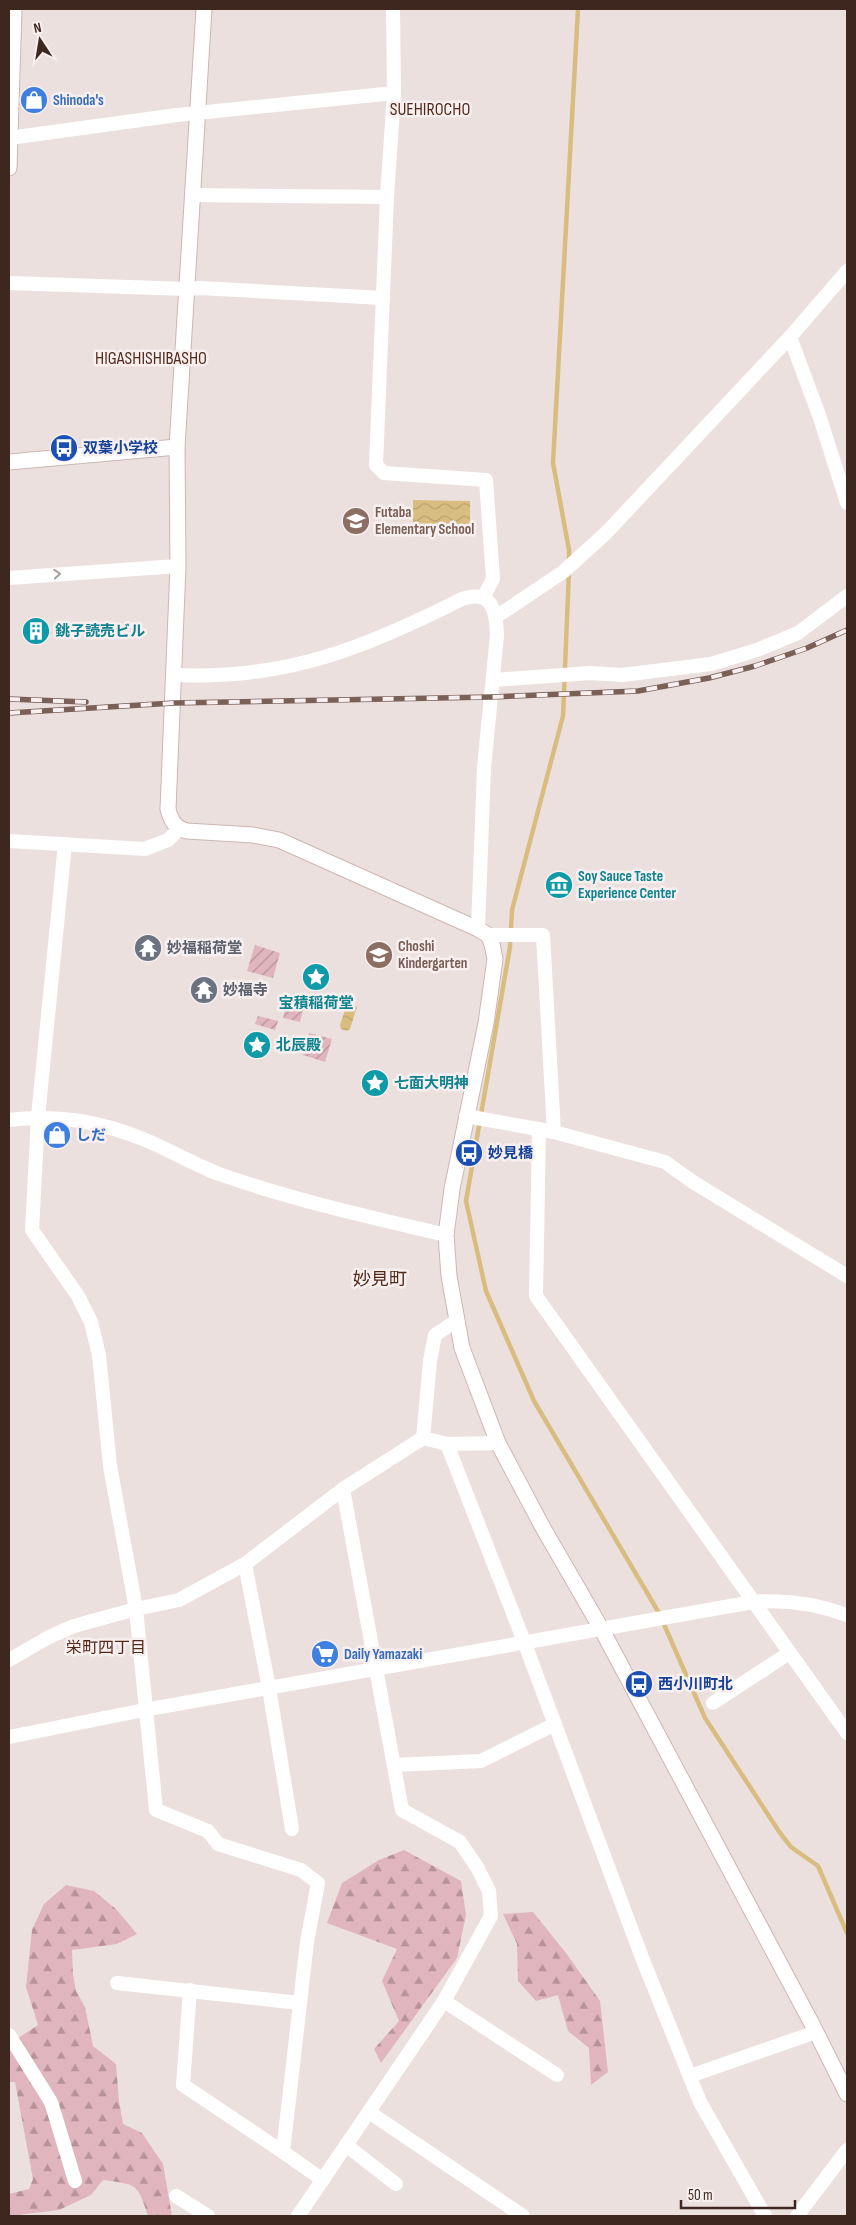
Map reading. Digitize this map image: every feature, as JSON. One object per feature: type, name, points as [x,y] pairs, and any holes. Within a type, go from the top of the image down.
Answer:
[{"type":"street","points":[[9,168],[14,9]]},
{"type":"street","points":[[204,9],[177,448],[178,566],[168,809],[171,820],[179,829],[253,835],[278,840],[483,932],[543,935],[554,1132]]},
{"type":"street","points":[[393,9],[394,93],[387,197],[376,465],[384,473],[486,480],[493,579],[484,596]]},
{"type":"street","points":[[9,138],[198,113],[394,93]]},
{"type":"street","points":[[193,195],[387,197]]},
{"type":"street","points":[[496,617],[585,554],[790,336],[847,271]]},
{"type":"street","points":[[9,283],[187,289],[210,288],[383,298]]},
{"type":"street","points":[[790,336],[819,415],[847,503]]},
{"type":"street","points":[[9,462],[177,448]]},
{"type":"street","points":[[9,578],[178,566]]},
{"type":"street","points":[[175,675],[209,676],[261,671],[311,661],[350,650],[393,633],[472,595],[484,596],[490,602],[496,617],[497,635],[484,768],[483,932],[492,944],[495,959],[486,1022],[452,1189],[446,1235],[449,1276],[456,1321],[476,1388],[498,1443],[542,1526],[602,1630],[816,2032],[847,2094]]},
{"type":"street","points":[[493,680],[590,673],[622,675],[710,664],[757,650],[798,633],[847,596]]},
{"type":"street","points":[[9,842],[145,849],[168,840],[179,829]]},
{"type":"street","points":[[65,844],[38,1117],[32,1230],[78,1296],[91,1322],[100,1355],[110,1466],[136,1609],[144,1710],[156,1810],[208,1831],[218,1844],[301,1870],[318,1883],[307,1942],[283,2152]]},
{"type":"street","points":[[466,1116],[554,1132],[665,1162],[694,1182],[847,1276]]},
{"type":"street","points":[[9,1120],[38,1117],[82,1121],[142,1139],[217,1173],[256,1186],[349,1212],[446,1235]]},
{"type":"street","points":[[539,1129],[536,1296],[847,1733]]},
{"type":"street","points":[[423,1438],[430,1361],[435,1335],[456,1321]]},
{"type":"street","points":[[9,1660],[49,1637],[74,1626],[136,1609],[180,1600],[245,1564],[343,1489],[423,1438],[447,1444],[498,1443]]},
{"type":"street","points":[[447,1444],[700,2102],[765,2216]]},
{"type":"street","points":[[298,2216],[444,2000],[490,1916],[489,1891],[460,1842],[402,1810],[343,1489]]},
{"type":"street","points":[[245,1564],[269,1688],[292,1829]]},
{"type":"street","points":[[9,1737],[144,1710],[525,1644],[753,1602],[773,1600],[794,1602],[813,1605],[847,1615]]},
{"type":"street","points":[[713,1703],[789,1653]]},
{"type":"street","points":[[394,1765],[481,1761],[555,1724]]},
{"type":"street","points":[[117,1983],[300,2003]]},
{"type":"street","points":[[190,1990],[183,2085],[323,2180]]},
{"type":"street","points":[[444,2000],[557,2075]]},
{"type":"street","points":[[690,2076],[816,2032]]},
{"type":"street","points":[[10,2036],[51,2102],[75,2182]]},
{"type":"street","points":[[369,2112],[523,2216]]},
{"type":"street","points":[[346,2146],[396,2184]]},
{"type":"street","points":[[797,2216],[847,2150]]},
{"type":"street","points":[[176,2196],[208,2216]]},
{"type":"green space","points":[[255,945],[280,953],[273,978],[247,971]]},
{"type":"green space","points":[[286,1006],[303,1010],[300,1022],[283,1018]]},
{"type":"green space","points":[[258,1016],[278,1021],[275,1030],[255,1024]]},
{"type":"green space","points":[[309,1033],[332,1039],[325,1062],[303,1055]]},
{"type":"green space","points":[[404,1850],[461,1881],[466,1915],[457,1958],[381,2063],[374,2049],[399,2021],[382,1981],[397,1949],[327,1923],[342,1883],[379,1860]]},
{"type":"green space","points":[[66,1885],[94,1891],[116,1909],[137,1934],[117,1944],[72,1950],[73,1975],[76,1991],[85,2007],[93,2046],[116,2064],[123,2124],[142,2133],[163,2164],[172,2216],[148,2216],[141,2197],[134,2187],[103,2180],[91,2195],[59,2210],[9,2216],[9,2194],[29,2189],[33,2179],[15,2082],[9,2082],[9,2044],[38,2025],[26,1987],[32,1930],[44,1904]]},
{"type":"green space","points":[[533,1912],[566,1953],[600,2001],[608,2072],[591,2085],[589,2048],[568,2031],[558,1995],[536,2001],[518,1981],[517,1944],[503,1914]]},
{"type":"water","points":[[413,500],[470,501],[470,526],[413,525]]},
{"type":"water","points":[[347,1004],[357,1007],[350,1029],[347,1031],[341,1029],[340,1025]]},
{"type":"waterway","points":[[569,563],[569,550],[553,463],[578,9]]},
{"type":"waterway","points":[[569,570],[563,716],[512,910],[510,947],[466,1201],[486,1291],[534,1401],[659,1613],[705,1718],[780,1833],[791,1847],[818,1866],[847,1933]]},
{"type":"railway","points":[[9,713],[174,703],[491,697],[638,691],[709,678],[755,666],[807,648],[847,630]]},
{"type":"railway","points":[[9,699],[86,702]]},
{"type":"place","name":"Shinoda's","points":[[34,100]]},
{"type":"place","name":"双葉小学校","points":[[64,448]]},
{"type":"place","name":"Futaba Elementary School","points":[[356,521]]},
{"type":"place","name":"銚子読売ビル","points":[[36,631]]},
{"type":"place","name":"Soy Sauce Taste Experience Center","points":[[559,885]]},
{"type":"place","name":"妙福稲荷堂","points":[[148,948]]},
{"type":"place","name":"Choshi Kindergarten","points":[[379,955]]},
{"type":"place","name":"宝積稲荷堂","points":[[316,977]]},
{"type":"place","name":"妙福寺","points":[[204,990]]},
{"type":"place","name":"北辰殿","points":[[257,1045]]},
{"type":"place","name":"七面大明神","points":[[375,1083]]},
{"type":"place","name":"しだ","points":[[57,1135]]},
{"type":"place","name":"妙見橋","points":[[469,1153]]},
{"type":"place","name":"Daily Yamazaki","points":[[325,1654]]},
{"type":"place","name":"西小川町北","points":[[639,1684]]},
{"type":"district","name":"SUEHIROCHO","points":[[430,109]]},
{"type":"district","name":"HIGASHISHIBASHO","points":[[151,358]]},
{"type":"district","name":"妙見町","points":[[380,1279]]},
{"type":"district","name":"栄町四丁目","points":[[106,1647]]}]
